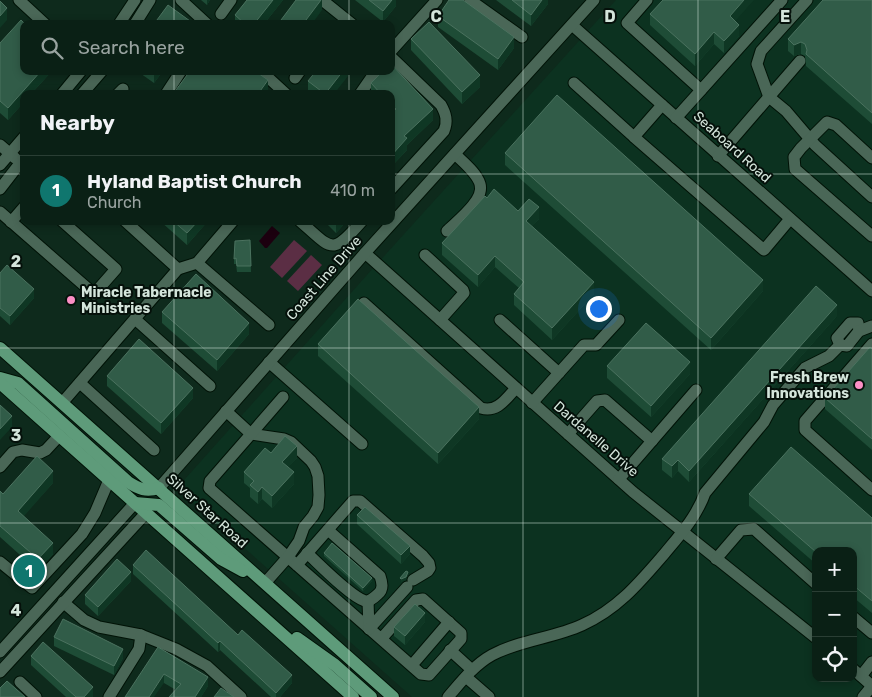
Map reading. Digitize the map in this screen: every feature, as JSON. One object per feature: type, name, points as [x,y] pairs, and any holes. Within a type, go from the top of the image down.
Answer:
[{"type":"main road","name":"Silver Star Road","points":[[0,348],[393,697]]},
{"type":"main road","points":[[0,378],[18,383],[128,482],[148,491],[158,488]]},
{"type":"main road","points":[[0,383],[353,697]]},
{"type":"main road","points":[[135,503],[159,504],[221,558],[265,583]]},
{"type":"main road","points":[[244,600],[335,665],[371,697]]},
{"type":"street","points":[[19,0],[41,20]]},
{"type":"street","points":[[122,20],[135,0]]},
{"type":"street","points":[[138,20],[150,0]]},
{"type":"street","points":[[181,0],[204,20]]},
{"type":"street","points":[[220,14],[232,0]]},
{"type":"street","points":[[322,0],[340,20]]},
{"type":"street","points":[[395,47],[437,0]]},
{"type":"street","points":[[470,0],[522,37]]},
{"type":"street","name":"Coast Line Drive","points":[[395,220],[594,0]]},
{"type":"street","points":[[648,0],[627,23],[701,90]]},
{"type":"street","points":[[676,118],[782,0]]},
{"type":"street","points":[[807,0],[761,51],[757,64],[769,97],[786,111],[809,138],[872,197]]},
{"type":"street","name":"Seaboard Road","points":[[572,25],[872,291]]},
{"type":"street","points":[[395,61],[441,105],[446,113],[447,123],[444,131],[395,185]]},
{"type":"street","points":[[718,156],[800,61]]},
{"type":"street","points":[[65,90],[78,75]]},
{"type":"street","points":[[85,90],[98,75]]},
{"type":"street","points":[[169,90],[178,75]]},
{"type":"street","points":[[265,75],[281,90]]},
{"type":"street","points":[[363,90],[373,75]]},
{"type":"street","points":[[574,83],[764,250],[790,219]]},
{"type":"street","points":[[634,137],[662,105]]},
{"type":"street","points":[[872,158],[836,125],[826,122],[809,138],[794,158],[795,169],[872,236]]},
{"type":"street","points":[[0,166],[20,142]]},
{"type":"street","points":[[0,145],[9,154],[20,159]]},
{"type":"street","points":[[447,231],[479,197],[481,188],[473,173],[455,154]]},
{"type":"street","points":[[0,189],[20,163]]},
{"type":"street","points":[[0,212],[94,294],[116,269],[66,225]]},
{"type":"street","points":[[11,222],[20,212]]},
{"type":"street","points":[[128,225],[178,269]]},
{"type":"street","points":[[62,403],[178,269],[197,263],[230,225]]},
{"type":"street","points":[[305,225],[325,243],[335,246],[340,244],[358,225]]},
{"type":"street","name":"Coast Line Drive","points":[[158,488],[390,225]]},
{"type":"street","name":"Dardanelle Drive","points":[[365,253],[619,479],[682,532],[815,637]]},
{"type":"street","points":[[425,255],[464,293],[440,320]]},
{"type":"street","points":[[197,263],[269,325]]},
{"type":"street","points":[[364,303],[481,408],[488,410],[495,408],[516,388]]},
{"type":"street","points":[[135,319],[210,386]]},
{"type":"street","points":[[500,320],[559,373]]},
{"type":"street","points":[[532,403],[584,345],[596,345],[619,320]]},
{"type":"street","points":[[448,697],[469,674],[491,655],[507,648],[581,626],[612,608],[639,584],[682,532],[705,493],[764,422],[773,406],[805,368],[829,356],[840,345],[847,346],[859,331],[872,326]]},
{"type":"street","points":[[872,344],[804,420],[805,430],[872,490]]},
{"type":"street","points":[[270,362],[362,444]]},
{"type":"street","points":[[80,383],[154,450]]},
{"type":"street","points":[[619,479],[696,390]]},
{"type":"street","points":[[283,397],[210,481],[209,488],[369,628],[381,639],[421,674],[429,675],[461,638],[461,633],[423,599],[416,600],[381,639]]},
{"type":"street","points":[[568,434],[597,401],[605,400],[652,441]]},
{"type":"street","points":[[226,411],[251,434],[284,439],[291,442],[315,467],[319,495],[318,507],[304,527],[299,541],[288,557],[265,583]]},
{"type":"street","points":[[0,467],[13,452],[22,450],[40,452],[46,450],[59,436]]},
{"type":"street","points":[[0,562],[32,588],[82,534],[95,513],[109,480]]},
{"type":"street","points":[[297,565],[353,501],[360,501],[423,556],[429,563],[430,568],[428,571],[410,583],[369,628]]},
{"type":"street","points":[[0,652],[135,503]]},
{"type":"street","points":[[0,672],[146,513]]},
{"type":"street","points":[[716,559],[741,530],[754,529],[812,580]]},
{"type":"street","points":[[328,530],[380,576],[382,589],[378,595],[368,601]]},
{"type":"street","points":[[308,553],[349,591],[368,601]]},
{"type":"street","points":[[368,601],[369,628]]},
{"type":"street","points":[[63,602],[84,620],[99,627],[141,635],[176,649],[207,666],[241,697]]},
{"type":"street","points":[[857,620],[872,633]]},
{"type":"street","points":[[412,666],[449,622]]},
{"type":"street","points":[[109,697],[139,649],[141,635]]},
{"type":"street","points":[[450,650],[489,697]]},
{"type":"street","points":[[863,697],[872,686],[857,673],[872,662]]},
{"type":"street","points":[[20,682],[36,697]]},
{"type":"shaded area","points":[[616,0],[872,0],[872,697],[412,697],[177,488]]},
{"type":"shaded area","points":[[272,226],[280,233],[265,248],[259,241]]},
{"type":"shaded area","points":[[294,240],[307,251],[282,278],[270,267]]},
{"type":"shaded area","points":[[311,255],[322,265],[298,291],[287,281]]},
{"type":"building","points":[[247,0],[273,0],[257,20],[241,20],[235,15]]},
{"type":"building","points":[[296,0],[321,0],[306,20],[281,20]]},
{"type":"building","points":[[369,0],[392,0],[383,11]]},
{"type":"building","points":[[449,0],[463,0],[514,37],[498,59],[438,16]]},
{"type":"building","points":[[512,0],[542,0],[531,15]]},
{"type":"building","points":[[663,0],[744,0],[730,16],[739,25],[724,41],[714,32],[695,54],[650,14]]},
{"type":"building","points":[[823,0],[872,0],[872,113],[806,54],[805,44],[801,42],[794,45],[788,39]]},
{"type":"building","points":[[0,1],[7,8],[0,16]]},
{"type":"building","points":[[168,5],[189,20],[157,20]]},
{"type":"building","points":[[20,21],[20,75],[37,75],[24,90],[20,90],[20,95],[8,108],[0,101],[0,43]]},
{"type":"building","points":[[429,22],[480,75],[462,92],[411,39]]},
{"type":"building","points":[[395,68],[433,109],[404,136],[407,138],[395,152],[395,90],[377,90],[371,83],[379,75],[395,75]]},
{"type":"building","points":[[187,75],[261,75],[268,80],[261,90],[176,90]]},
{"type":"building","points":[[313,75],[340,75],[328,90],[320,90],[308,81]]},
{"type":"building","points":[[557,95],[763,280],[711,338],[505,153]]},
{"type":"building","points":[[494,189],[518,211],[529,199],[539,207],[526,221],[594,282],[552,328],[514,294],[524,282],[495,256],[478,275],[442,243],[485,196],[487,198]]},
{"type":"building","points":[[178,225],[194,225],[187,233]]},
{"type":"building","points":[[250,240],[251,266],[237,266],[236,258],[234,259],[235,241]]},
{"type":"building","points":[[7,265],[34,289],[10,316],[0,308],[0,273]]},
{"type":"building","points":[[196,274],[249,323],[217,360],[162,312]]},
{"type":"building","points":[[816,286],[837,305],[689,471],[678,460],[672,466],[662,459]]},
{"type":"building","points":[[358,299],[479,407],[438,453],[318,344]]},
{"type":"building","points":[[646,323],[690,362],[651,406],[607,366]]},
{"type":"building","points":[[139,339],[193,388],[161,423],[107,376]]},
{"type":"building","name":"Fresh Brew Innovations","points":[[870,347],[872,349],[872,439],[825,398]]},
{"type":"building","points":[[0,405],[12,416],[0,429]]},
{"type":"building","points":[[285,436],[297,446],[282,462],[294,472],[272,496],[262,487],[258,492],[250,485],[254,481],[244,472],[265,448],[271,453]]},
{"type":"building","points":[[791,447],[872,518],[872,601],[857,588],[857,547],[812,547],[812,549],[749,494]]},
{"type":"building","points":[[37,456],[53,471],[18,511],[53,543],[38,559],[0,526],[0,491],[3,494]]},
{"type":"building","points":[[365,507],[410,546],[401,555],[357,515]]},
{"type":"building","points":[[332,543],[372,578],[363,588],[324,553]]},
{"type":"building","points":[[146,550],[238,635],[242,630],[292,675],[276,693],[133,565]]},
{"type":"building","points":[[117,559],[131,572],[98,607],[85,595]]},
{"type":"building","points":[[406,571],[408,572],[406,577],[401,579],[400,578]]},
{"type":"building","points":[[415,604],[425,613],[405,636],[394,627]]},
{"type":"building","points":[[63,619],[123,649],[114,666],[54,637]]},
{"type":"building","points":[[43,642],[93,687],[84,697],[76,697],[31,656]]},
{"type":"building","points":[[158,647],[208,677],[195,697],[169,697],[181,684],[164,674],[149,697],[125,697]]},
{"type":"building","points":[[7,681],[25,697],[0,697],[0,688]]},
{"type":"building","points":[[221,688],[234,697],[214,697]]},
{"type":"place","name":"Miracle Tabernacle Ministries","points":[[71,300]]},
{"type":"place","name":"Fresh Brew Innovations","points":[[859,385]]},
{"type":"place","name":"Hyland Baptist Church","points":[[29,571]]}]
